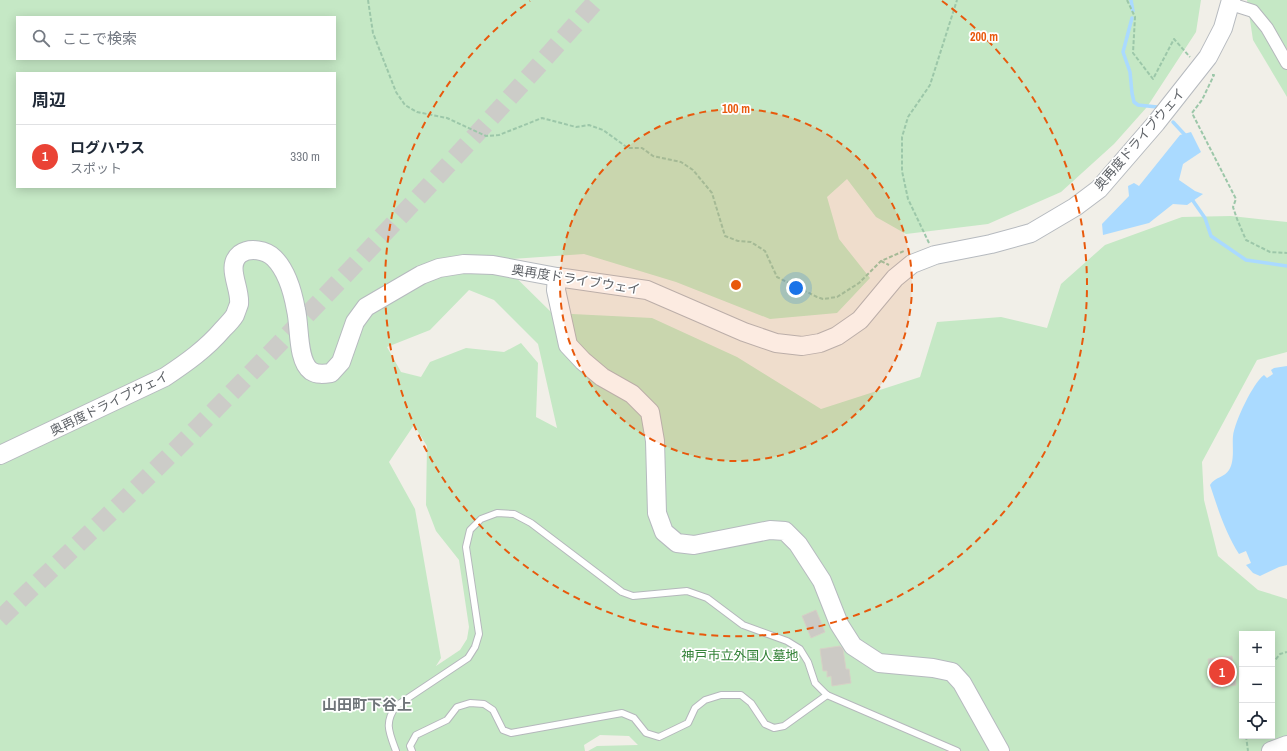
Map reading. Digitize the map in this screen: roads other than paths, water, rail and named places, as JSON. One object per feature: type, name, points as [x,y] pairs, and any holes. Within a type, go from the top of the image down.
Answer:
[{"type":"street","points":[[1231,2],[1253,12],[1266,28],[1287,63]]},
{"type":"street","name":"奥再度ドライブウェイ","points":[[0,455],[165,377],[205,348],[234,317],[239,303],[233,273],[235,261],[241,254],[252,250],[261,250],[274,258],[289,280],[297,311],[302,358],[310,370],[319,374],[331,373],[341,362],[355,322],[366,307],[421,275],[439,268],[464,264],[493,265],[557,277],[647,290],[744,332],[776,343],[802,346],[820,344],[837,336],[860,320],[895,278],[912,264],[935,255],[991,244],[1031,232],[1075,207],[1099,189],[1156,123],[1208,57],[1224,28],[1231,2]]},
{"type":"street","points":[[557,277],[556,290],[568,345],[583,362],[602,378],[632,394],[650,412],[655,441],[657,513],[664,532],[677,543],[694,545],[770,530],[785,531],[798,544],[822,581],[839,624],[853,646],[879,663],[933,668],[952,672],[962,683],[1000,751]]},
{"type":"street","points":[[1271,751],[1287,745]]},
{"type":"lane","points":[[396,751],[389,731],[389,715],[396,706],[468,658],[475,647],[479,634],[466,547],[470,530],[481,519],[497,513],[514,514],[531,523],[622,592],[633,596],[687,591],[707,598],[743,625],[787,641],[800,648],[808,662],[815,683],[827,695],[957,751]]},
{"type":"lane","points":[[412,751],[410,746],[416,734],[447,720],[457,707],[470,703],[484,704],[492,710],[503,730],[511,733],[622,713],[634,718],[646,733],[659,737],[688,723],[695,708],[704,700],[721,696],[741,695],[751,703],[765,724],[774,728],[784,726],[827,695]]},
{"type":"water","points":[[1191,132],[1201,152],[1183,164],[1179,180],[1195,191],[1203,194],[1187,205],[1173,204],[1149,223],[1103,235],[1102,224],[1129,196],[1128,186],[1134,183],[1139,186],[1180,135]]},
{"type":"water","points":[[1287,366],[1287,565],[1260,576],[1253,573],[1246,565],[1251,563],[1246,551],[1239,554],[1234,546],[1222,520],[1210,485],[1212,482],[1225,474],[1231,466],[1233,457],[1234,429],[1245,403],[1255,386],[1264,375],[1267,378],[1273,374],[1271,370],[1274,368]]},
{"type":"waterway","points":[[1131,0],[1133,11]]},
{"type":"waterway","points":[[1132,18],[1123,52],[1130,72],[1134,102],[1138,105],[1157,107]]},
{"type":"waterway","points":[[1173,122],[1186,137]]},
{"type":"waterway","points":[[1191,198],[1205,218],[1211,236],[1246,260],[1287,266]]},
{"type":"tunnel","points":[[0,619],[174,451],[250,374],[401,216],[597,0]]},
{"type":"place","name":"ログハウス","points":[[1222,672]]},
{"type":"district","name":"山田町下谷上","points":[[367,705]]},
{"type":"park label","name":"神戸市立外国人墓地","points":[[740,655]]}]
